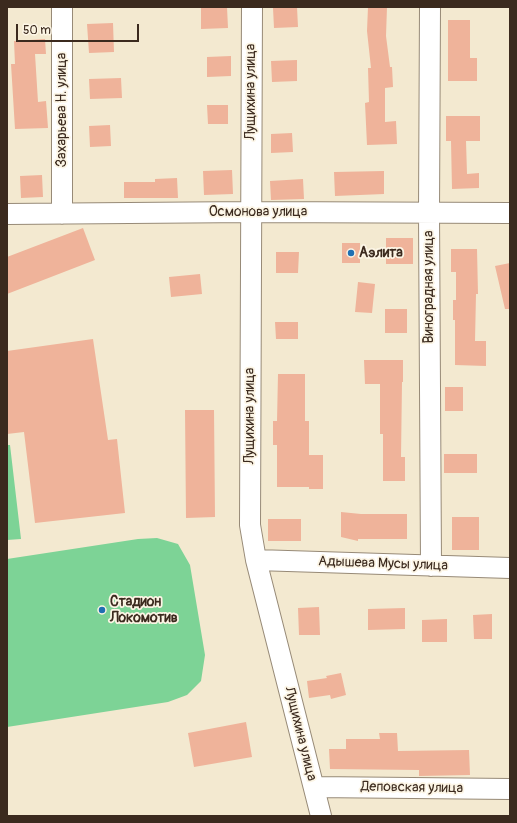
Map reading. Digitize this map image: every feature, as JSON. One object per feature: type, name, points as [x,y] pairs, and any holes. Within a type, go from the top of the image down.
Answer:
[{"type":"street","name":"Захарьева Н. улица","points":[[62,7],[62,214]]},
{"type":"street","name":"Лущихина улица","points":[[252,7],[250,525],[256,560],[321,816]]},
{"type":"street","name":"Виноградная улица","points":[[430,7],[428,212],[431,566]]},
{"type":"street","name":"Осмонова улица","points":[[7,214],[251,212],[510,213]]},
{"type":"street","name":"Адышева Мусы улица","points":[[256,560],[510,568]]},
{"type":"street","name":"Деповская улица","points":[[314,787],[510,789]]},
{"type":"green space","points":[[7,445],[10,445],[21,539],[7,540]]},
{"type":"green space","name":"Стадион Локомотив","points":[[157,538],[178,544],[190,565],[205,655],[201,681],[187,695],[168,702],[7,727],[7,559],[138,539]]},
{"type":"building","points":[[201,7],[227,7],[228,28],[201,29]]},
{"type":"building","points":[[297,7],[298,27],[274,28],[273,8]]},
{"type":"building","points":[[368,7],[387,7],[386,36],[390,67],[392,67],[393,87],[385,88],[385,122],[396,121],[397,144],[367,145],[365,103],[369,102],[368,68],[371,68],[367,31]]},
{"type":"building","points":[[448,20],[470,20],[470,58],[477,58],[477,81],[448,81]]},
{"type":"building","points":[[113,23],[114,52],[89,53],[87,24]]},
{"type":"building","points":[[45,39],[46,54],[35,54],[38,102],[46,101],[48,128],[15,129],[11,64],[15,64],[14,41]]},
{"type":"building","points":[[231,56],[231,76],[207,77],[207,57]]},
{"type":"building","points":[[297,60],[297,81],[272,82],[271,61]]},
{"type":"building","points":[[121,78],[122,98],[90,99],[89,79]]},
{"type":"building","points":[[207,105],[228,105],[228,124],[208,124]]},
{"type":"building","points":[[446,116],[480,116],[480,141],[466,141],[467,174],[479,173],[479,188],[452,189],[451,141],[446,141]]},
{"type":"building","points":[[110,125],[111,146],[90,147],[89,126]]},
{"type":"building","points":[[292,133],[293,152],[271,153],[271,134]]},
{"type":"building","points":[[232,170],[233,194],[204,195],[203,171]]},
{"type":"building","points":[[384,171],[384,194],[335,196],[334,172]]},
{"type":"building","points":[[42,175],[43,197],[21,198],[20,176]]},
{"type":"building","points":[[177,178],[178,198],[124,198],[124,182],[155,182],[155,179]]},
{"type":"building","points":[[303,179],[304,199],[271,200],[270,181]]},
{"type":"building","points":[[83,228],[95,260],[7,294],[7,257]]},
{"type":"building","points":[[386,238],[413,238],[413,264],[386,264]]},
{"type":"building","points":[[342,243],[360,243],[360,263],[342,263]]},
{"type":"building","points":[[451,249],[477,249],[478,294],[476,294],[475,341],[486,341],[486,366],[455,365],[455,320],[453,320],[453,300],[456,300],[456,272],[451,272]]},
{"type":"building","points":[[276,252],[299,252],[298,273],[276,273]]},
{"type":"building","points":[[510,263],[510,309],[505,309],[495,266]]},
{"type":"building","points":[[200,274],[202,294],[171,297],[169,277]]},
{"type":"building","points":[[358,282],[375,284],[372,313],[355,312]]},
{"type":"building","points":[[385,309],[407,309],[407,333],[385,333]]},
{"type":"building","points":[[275,322],[298,322],[298,339],[276,339]]},
{"type":"building","points":[[93,339],[108,440],[117,439],[125,513],[35,523],[24,432],[7,434],[7,351]]},
{"type":"building","points":[[364,360],[403,360],[401,457],[405,457],[405,481],[383,481],[383,434],[380,434],[380,384],[365,384]]},
{"type":"building","points":[[278,374],[305,374],[305,421],[309,421],[309,455],[323,455],[323,489],[309,489],[309,487],[277,487],[277,445],[273,445],[273,421],[277,421]]},
{"type":"building","points":[[445,387],[463,387],[463,411],[445,411]]},
{"type":"building","points":[[185,410],[214,410],[215,517],[186,518]]},
{"type":"building","points":[[444,454],[477,454],[477,473],[444,473]]},
{"type":"building","points":[[341,512],[361,514],[407,514],[407,539],[358,539],[358,541],[341,537]]},
{"type":"building","points":[[452,517],[479,517],[479,550],[452,550]]},
{"type":"building","points":[[268,519],[301,519],[301,541],[268,541]]},
{"type":"building","points":[[319,607],[320,635],[299,635],[298,608]]},
{"type":"building","points":[[405,608],[405,629],[368,630],[368,609]]},
{"type":"building","points":[[492,614],[492,639],[474,639],[473,615]]},
{"type":"building","points":[[447,619],[447,642],[422,642],[422,620]]},
{"type":"building","points":[[341,673],[346,695],[331,699],[330,695],[309,698],[307,681],[327,678],[326,676]]},
{"type":"building","points":[[246,722],[252,757],[194,767],[188,733]]},
{"type":"building","points":[[379,733],[397,733],[398,751],[469,750],[470,775],[419,776],[419,770],[330,769],[329,749],[346,749],[346,739],[380,739]]},
{"type":"place","name":"Аэлита","points":[[351,253]]},
{"type":"place","name":"Стадион Локомотив","points":[[102,610]]}]
